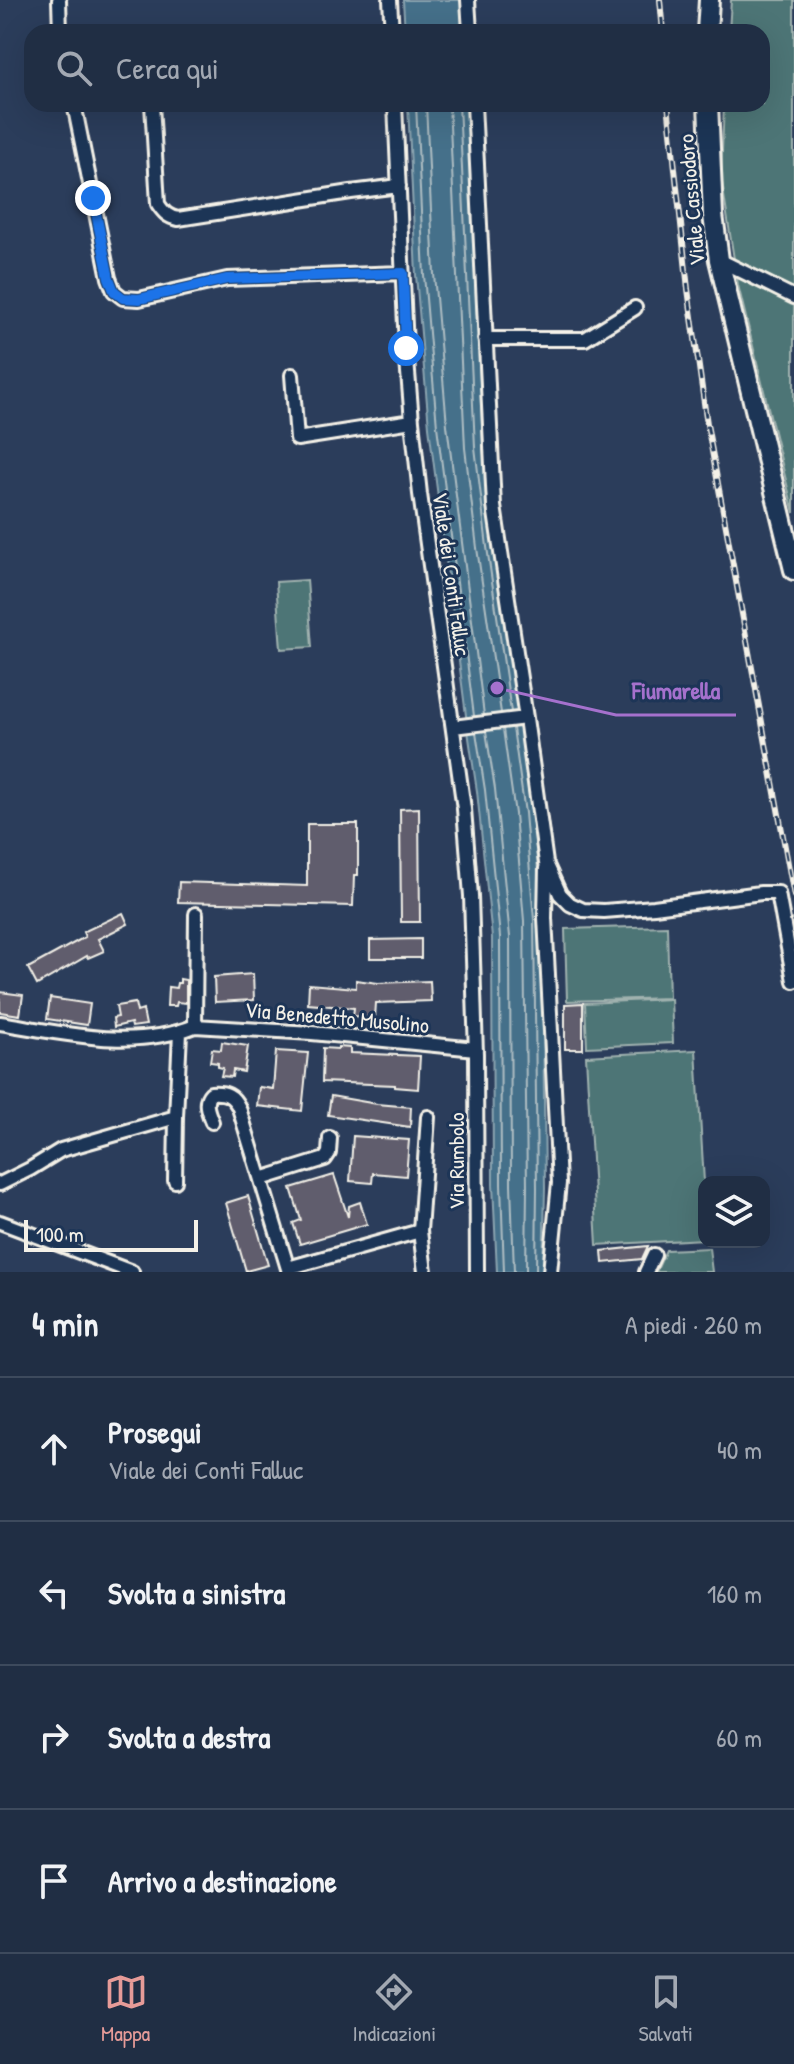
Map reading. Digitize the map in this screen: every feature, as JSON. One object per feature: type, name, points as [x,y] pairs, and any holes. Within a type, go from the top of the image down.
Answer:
[{"type":"main road","points":[[708,24],[709,0]]},
{"type":"main road","name":"Viale Cassiodoro","points":[[708,112],[713,215],[719,260],[794,570]]},
{"type":"street","points":[[59,0],[60,24]]},
{"type":"street","points":[[390,0],[392,24]]},
{"type":"street","points":[[468,0],[470,24]]},
{"type":"street","points":[[76,112],[109,278],[114,291],[123,298],[139,299],[227,279],[403,273]]},
{"type":"street","points":[[152,112],[158,204],[170,218],[399,186]]},
{"type":"street","name":"Viale dei Conti Falluc","points":[[395,112],[412,421],[420,494],[460,727],[471,896],[476,1049]]},
{"type":"street","points":[[474,112],[494,506],[546,863],[545,918],[559,1183],[550,1272]]},
{"type":"street","points":[[719,260],[794,297]]},
{"type":"street","points":[[485,339],[585,339],[635,308]]},
{"type":"street","points":[[292,375],[297,439],[412,421]]},
{"type":"street","points":[[460,727],[524,719]]},
{"type":"street","points":[[546,863],[560,894],[570,904],[583,910],[621,910],[778,893],[794,981]]},
{"type":"street","points":[[195,1026],[196,914]]},
{"type":"street","name":"Via Benedetto Musolino","points":[[0,1023],[122,1040],[180,1032],[195,1026],[312,1033],[476,1049]]},
{"type":"street","points":[[175,1181],[180,1032]]},
{"type":"street","name":"Via Rumbolo","points":[[476,1049],[477,1272]]},
{"type":"street","points":[[212,1122],[206,1100],[211,1093],[229,1094],[235,1099],[289,1270],[420,1231]]},
{"type":"street","points":[[0,1184],[61,1150],[176,1117]]},
{"type":"street","points":[[425,1272],[420,1231],[428,1117]]},
{"type":"street","points":[[261,1179],[325,1159],[329,1153],[330,1138]]},
{"type":"street","points":[[0,1222],[132,1272]]},
{"type":"street","points":[[646,1272],[654,1255]]},
{"type":"green space","points":[[731,0],[794,0],[794,513],[738,285],[721,176],[724,112],[770,112],[770,24],[730,24]]},
{"type":"green space","points":[[307,580],[312,647],[281,649],[276,582]]},
{"type":"green space","points":[[667,926],[669,998],[567,1001],[565,929]]},
{"type":"green space","points":[[671,999],[673,1043],[587,1047],[585,1003]]},
{"type":"green space","points":[[696,1050],[704,1176],[698,1176],[698,1239],[597,1245],[586,1056]]},
{"type":"green space","points":[[709,1248],[712,1272],[656,1272],[666,1250]]},
{"type":"water","points":[[403,0],[461,0],[462,24],[404,24]]},
{"type":"water","points":[[408,112],[467,112],[483,447],[533,812],[542,920],[543,1272],[497,1272],[493,1184],[492,938],[477,791],[429,427],[416,275]]},
{"type":"building","points":[[419,808],[420,922],[401,922],[400,809]]},
{"type":"building","points":[[307,824],[358,824],[358,875],[354,875],[353,906],[178,902],[179,882],[307,886]]},
{"type":"building","points":[[123,913],[128,924],[98,939],[104,951],[87,956],[37,985],[28,968],[85,937],[83,932]]},
{"type":"building","points":[[421,939],[421,958],[370,958],[370,940]]},
{"type":"building","points":[[253,974],[254,1000],[215,1002],[214,977]]},
{"type":"building","points":[[180,979],[186,980],[186,1003],[167,1006],[168,987],[176,988]]},
{"type":"building","points":[[356,980],[378,983],[430,981],[431,1001],[376,1003],[375,1018],[353,1016],[354,1008],[308,1004],[309,984],[356,988]]},
{"type":"building","points":[[0,992],[23,995],[20,1015],[0,1012]]},
{"type":"building","points":[[50,998],[90,1004],[87,1025],[47,1019]]},
{"type":"building","points":[[135,1003],[137,1012],[143,1010],[146,1025],[132,1027],[131,1023],[114,1027],[113,1018],[118,1017],[116,1006]]},
{"type":"building","points":[[583,1003],[583,1049],[565,1049],[565,1004]]},
{"type":"building","points":[[222,1042],[248,1046],[244,1072],[233,1070],[232,1077],[221,1076],[223,1068],[218,1067],[218,1063],[210,1062],[212,1049],[221,1050]]},
{"type":"building","points":[[323,1048],[350,1048],[350,1053],[420,1056],[418,1089],[322,1082]]},
{"type":"building","points":[[276,1051],[308,1053],[302,1111],[257,1106],[259,1087],[273,1089]]},
{"type":"building","points":[[331,1096],[411,1107],[410,1127],[328,1115]]},
{"type":"building","points":[[353,1136],[409,1140],[406,1176],[373,1173],[372,1183],[350,1181]]},
{"type":"building","points":[[334,1175],[348,1217],[349,1206],[360,1202],[367,1224],[300,1244],[293,1223],[301,1220],[291,1188]]},
{"type":"building","points":[[248,1196],[268,1265],[246,1271],[226,1203]]},
{"type":"building","points":[[648,1246],[642,1259],[603,1263],[602,1251]]},
{"type":"railway","points":[[660,0],[662,24]]},
{"type":"railway","points":[[669,112],[688,289],[707,424],[794,896]]},
{"type":"place","name":"Fiumarella","points":[[497,688]]},
{"type":"route","points":[[93,198],[109,278],[114,291],[123,298],[139,299],[227,279],[403,273],[406,348]]}]
